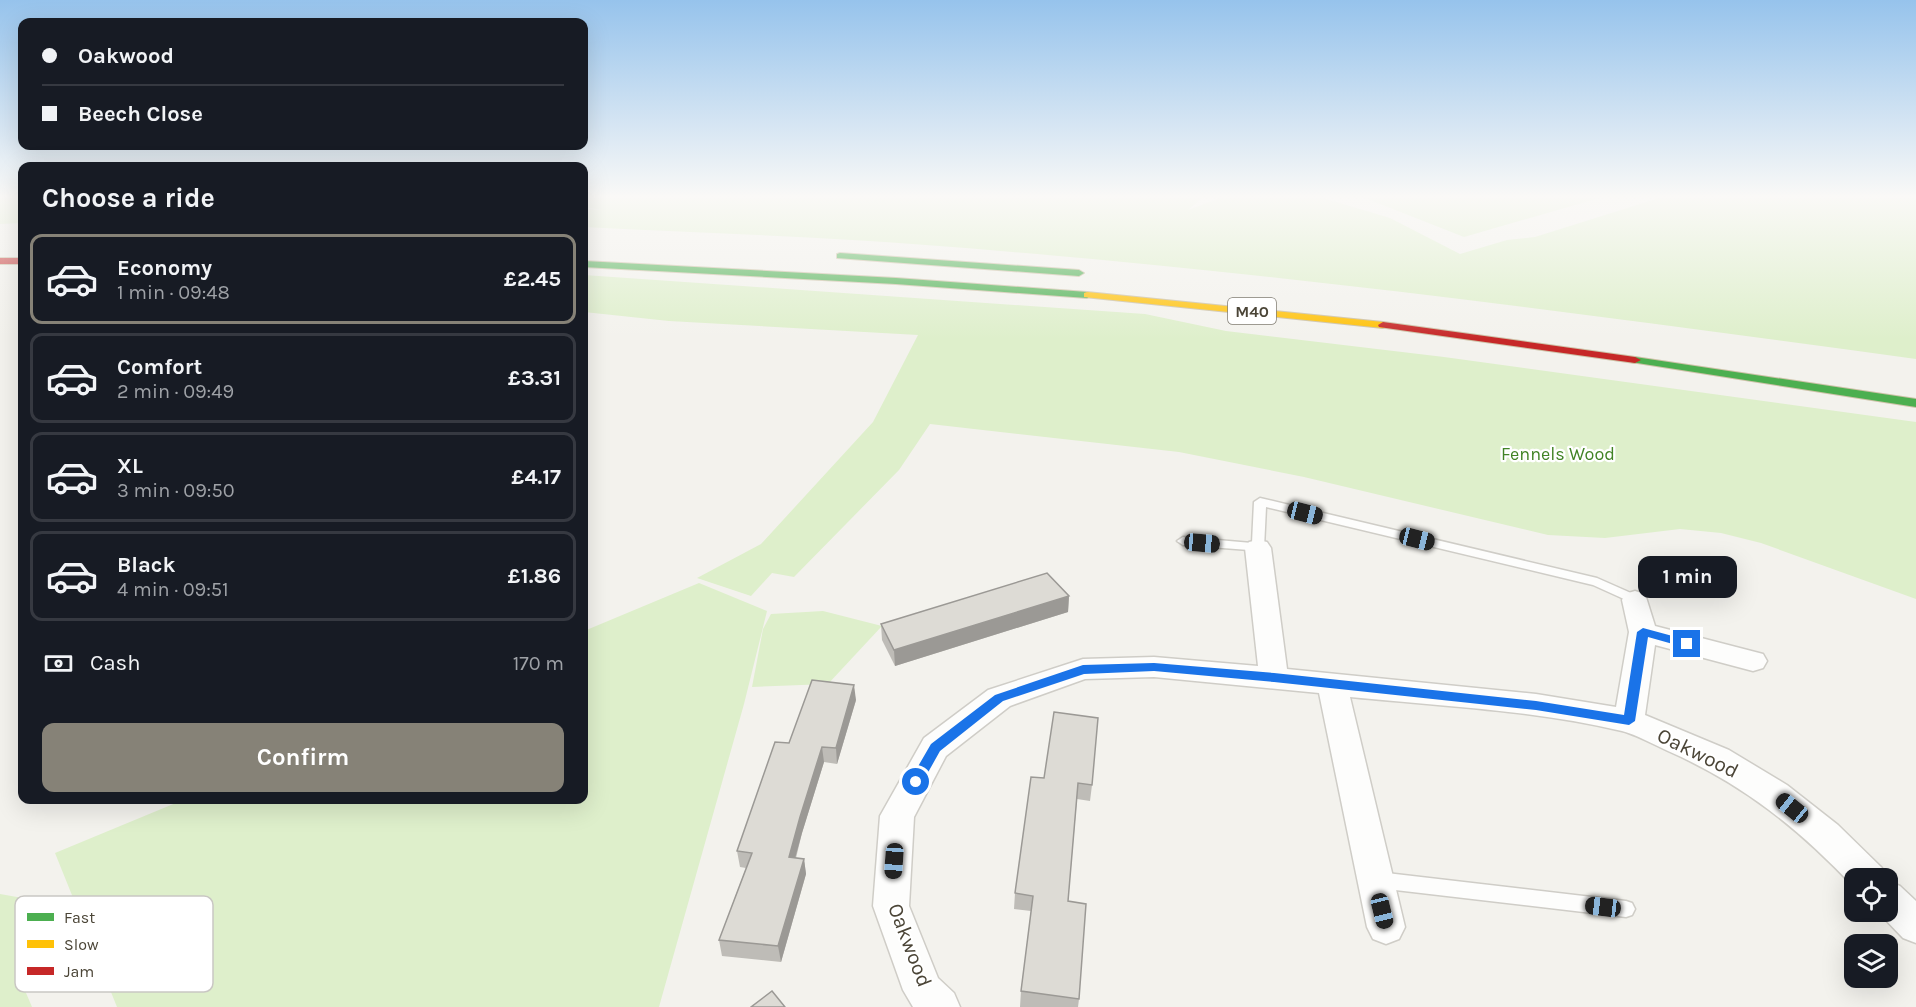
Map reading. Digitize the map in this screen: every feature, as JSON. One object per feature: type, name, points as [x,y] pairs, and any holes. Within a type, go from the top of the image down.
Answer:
[{"type":"highway","points":[[820,254],[995,265],[1089,274]]},
{"type":"highway","points":[[0,261],[18,261]]},
{"type":"highway","name":"M40","points":[[588,264],[756,273],[1210,306],[1571,351],[1916,403]]},
{"type":"street","points":[[1258,548],[1274,678]]},
{"type":"street","points":[[1629,721],[1643,632],[1635,600]]},
{"type":"street","points":[[1643,632],[1753,662]]},
{"type":"street","name":"Oakwood","points":[[940,1007],[923,990],[891,906],[897,816],[935,747],[999,698],[1083,669],[1154,667],[1274,678],[1536,705],[1629,721],[1718,759],[1775,794],[1826,836],[1858,868]]},
{"type":"street","points":[[1332,684],[1373,879],[1386,927]]},
{"type":"street","points":[[1898,908],[1916,926]]},
{"type":"lane","points":[[1183,541],[1258,548],[1260,502],[1597,582],[1635,600]]},
{"type":"lane","points":[[1373,879],[1626,909]]},
{"type":"green space","points":[[921,245],[1442,245],[1460,254],[1490,245],[1916,245],[1916,359],[1422,294],[1050,255]]},
{"type":"green space","name":"Fennels Wood","points":[[588,275],[1145,314],[1226,331],[1444,357],[1916,422],[1916,599],[1761,543],[1721,533],[1680,529],[1605,538],[1548,535],[1304,477],[1179,452],[930,424],[899,470],[794,577],[772,573],[751,596],[697,578],[761,544],[873,422],[918,335],[669,321],[588,312]]},
{"type":"green space","points":[[699,583],[767,611],[744,704],[659,1007],[117,1007],[111,992],[213,992],[213,896],[72,896],[55,853],[173,804],[588,804],[588,629]]},
{"type":"green space","points":[[823,611],[882,626],[828,684],[752,687],[763,629],[771,614]]},
{"type":"green space","points":[[0,894],[15,897],[15,992],[26,992],[32,1007],[0,1007]]},
{"type":"building","points":[[1047,573],[1069,596],[894,650],[881,624]]},
{"type":"building","points":[[812,680],[854,685],[836,748],[822,747],[800,817],[789,857],[804,859],[778,946],[719,940],[752,853],[737,851],[775,742],[789,743]]},
{"type":"building","points":[[1054,712],[1098,718],[1092,785],[1078,783],[1068,901],[1086,904],[1079,999],[1021,991],[1033,896],[1015,893],[1031,777],[1044,778]]},
{"type":"building","points":[[772,991],[785,1007],[751,1007]]},
{"type":"traffic: fast","points":[[840,256],[1079,273]]},
{"type":"traffic: fast","points":[[588,264],[896,281],[1087,295]]},
{"type":"traffic: fast","points":[[1635,360],[1916,403]]},
{"type":"traffic: slow","points":[[1087,295],[1383,325]]},
{"type":"traffic: jam","points":[[0,261],[18,261]]},
{"type":"traffic: jam","points":[[1383,325],[1635,360]]},
{"type":"route","points":[[916,782],[935,747],[999,698],[1083,669],[1154,667],[1274,678],[1536,705],[1629,721],[1643,632],[1687,644]]}]
